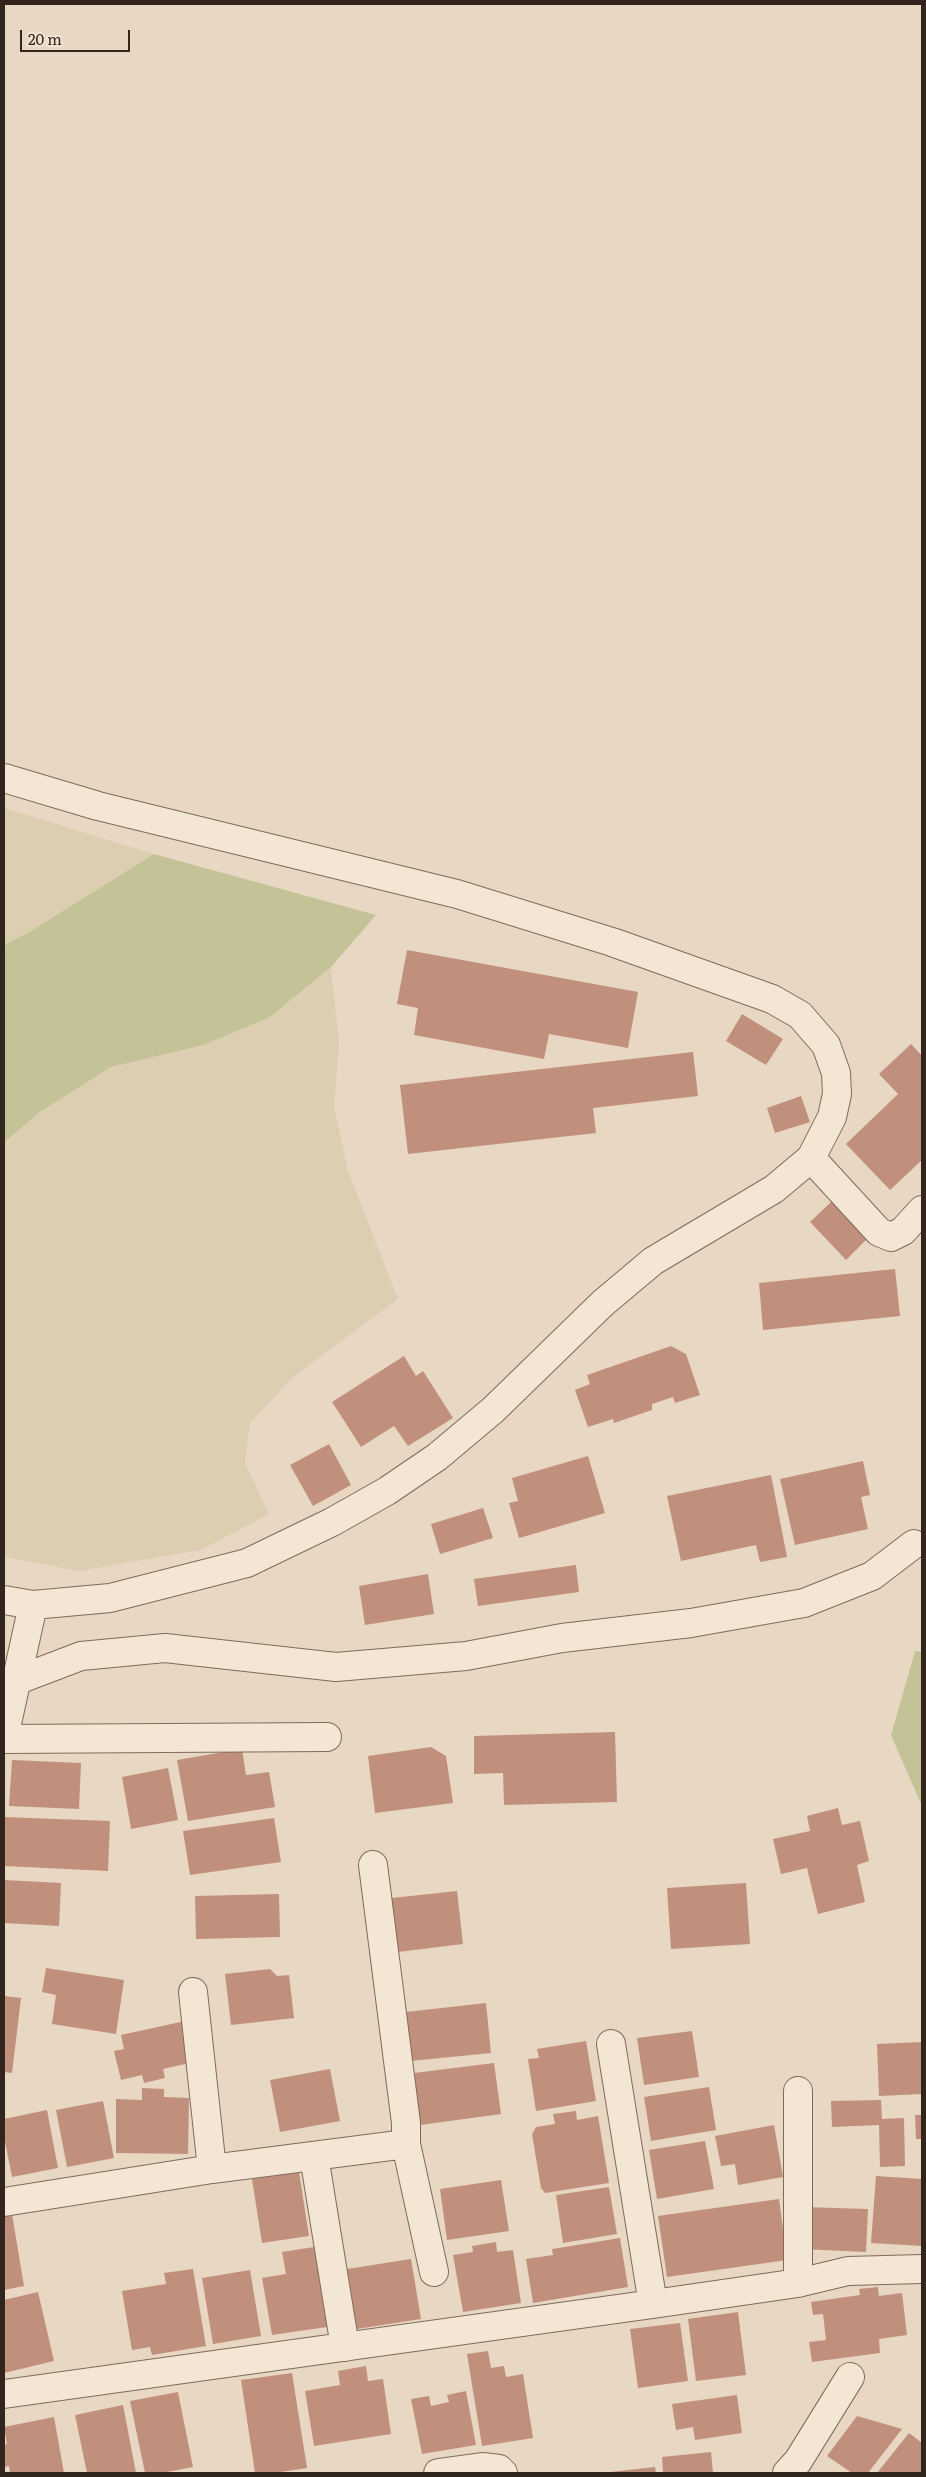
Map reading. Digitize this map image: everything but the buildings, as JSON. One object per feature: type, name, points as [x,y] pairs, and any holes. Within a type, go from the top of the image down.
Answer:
[{"type":"street","points":[[4,778],[98,806],[457,894],[612,942],[772,999],[800,1015],[826,1045],[836,1073],[837,1094],[832,1117],[811,1158],[774,1189],[653,1262],[604,1303],[493,1410],[437,1457],[387,1491],[340,1518],[247,1563],[110,1598],[32,1605],[4,1600]]},
{"type":"street","points":[[811,1158],[879,1232],[892,1237],[903,1231],[922,1210]]},
{"type":"street","points":[[18,1680],[81,1656],[165,1648],[336,1667],[466,1656],[562,1638],[692,1623],[804,1603],[872,1576],[914,1544]]},
{"type":"street","points":[[32,1605],[18,1680],[4,1738],[327,1737]]},
{"type":"street","points":[[373,1864],[406,2123],[406,2144],[434,2272]]},
{"type":"street","points":[[192,1992],[212,2169]]},
{"type":"street","points":[[610,2044],[653,2304]]},
{"type":"street","points":[[798,2091],[798,2283]]},
{"type":"street","points":[[4,2202],[212,2169],[406,2144]]},
{"type":"street","points":[[314,2156],[345,2347]]},
{"type":"street","points":[[4,2394],[798,2283],[848,2271],[922,2269]]},
{"type":"street","points":[[787,2473],[798,2460],[850,2377]]},
{"type":"street","points":[[438,2473],[482,2467],[500,2469],[503,2473]]},
{"type":"shaded area","points":[[4,808],[154,854],[26,934],[4,945]]},
{"type":"shaded area","points":[[331,967],[339,1043],[334,1107],[348,1171],[398,1299],[293,1377],[250,1423],[245,1463],[269,1514],[201,1550],[79,1571],[4,1557],[4,1143],[37,1114],[111,1067],[204,1045],[270,1017]]},
{"type":"green space","points":[[154,854],[376,915],[331,967],[270,1017],[204,1045],[111,1067],[37,1114],[4,1143],[4,945],[26,934]]},
{"type":"green space","points":[[915,1651],[922,1652],[922,1806],[891,1735]]}]
